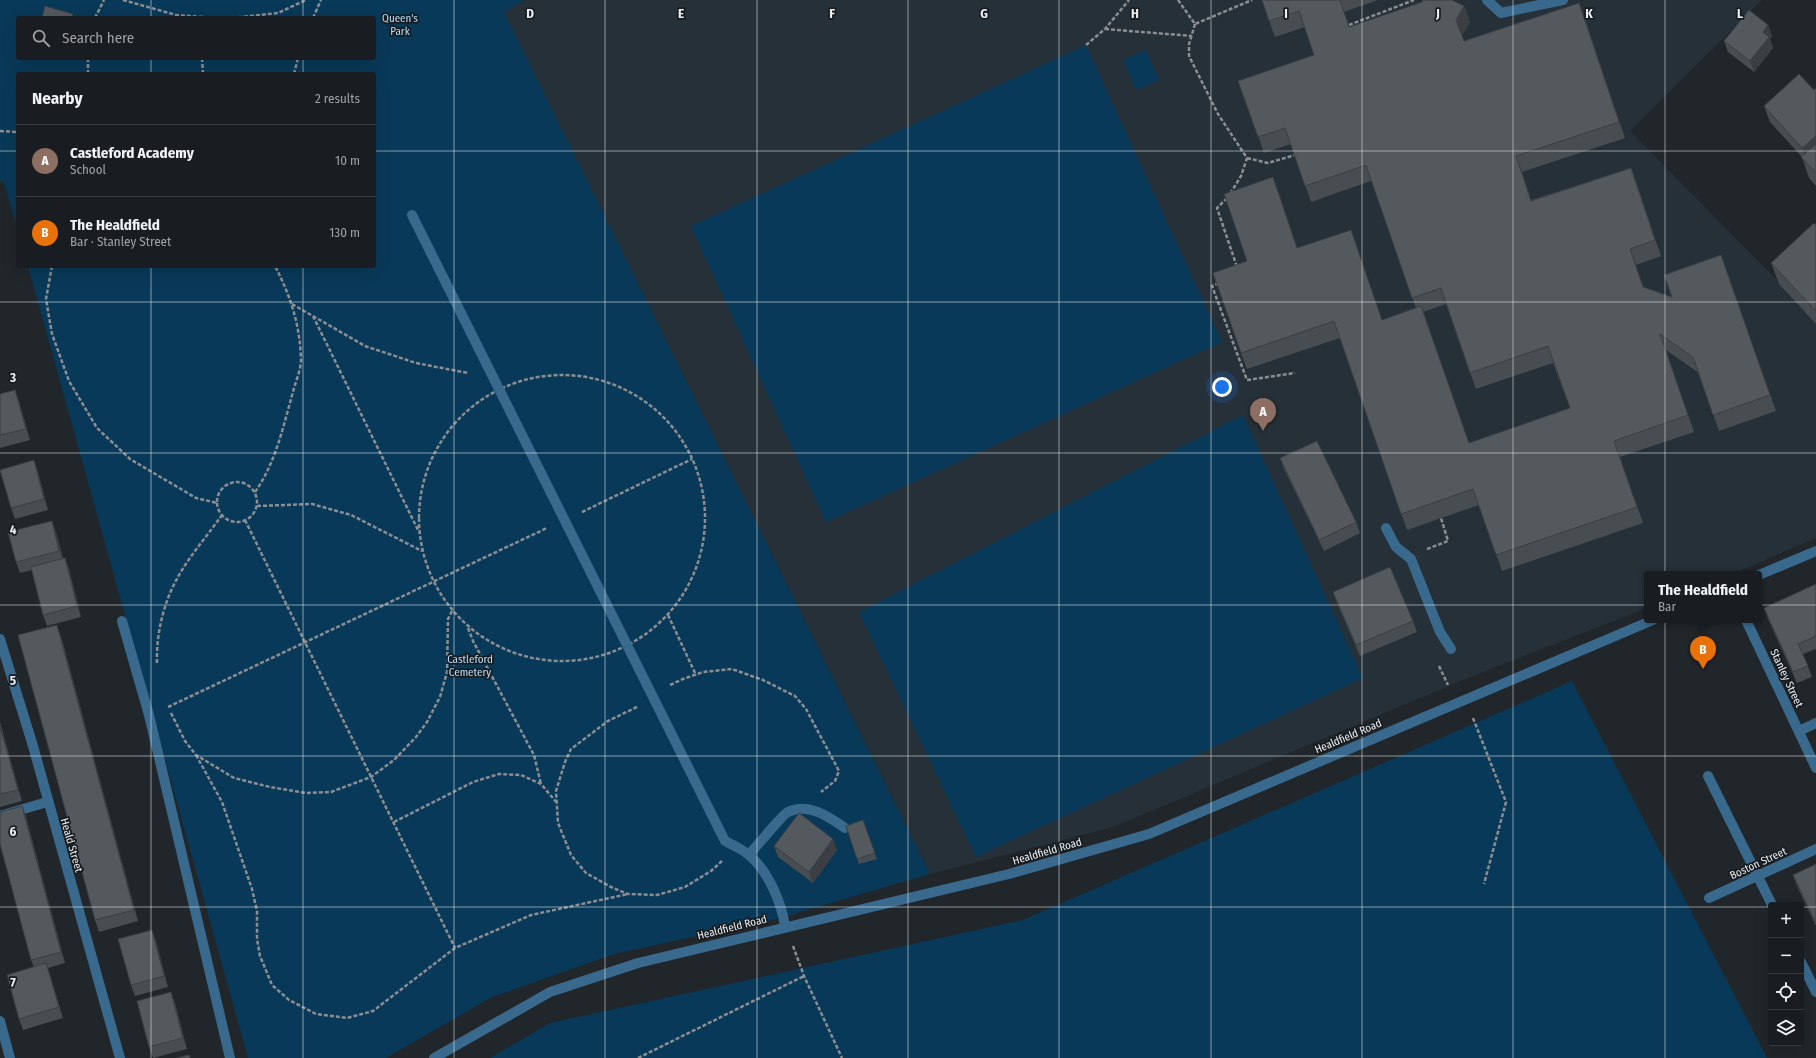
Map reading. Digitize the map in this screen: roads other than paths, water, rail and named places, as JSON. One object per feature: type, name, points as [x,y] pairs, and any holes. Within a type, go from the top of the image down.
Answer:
[{"type":"street","points":[[1486,0],[1501,13],[1563,0]]},
{"type":"street","points":[[412,215],[725,841],[749,855],[769,882],[778,900],[786,927]]},
{"type":"street","points":[[1386,528],[1396,547],[1411,559],[1440,632],[1451,649]]},
{"type":"street","points":[[1762,574],[1816,551]]},
{"type":"street","points":[[122,621],[149,716],[230,1058]]},
{"type":"street","name":"Healdfield Road","points":[[434,1058],[550,992],[638,962],[1009,874],[1149,834],[1646,623]]},
{"type":"street","name":"Stanley Street","points":[[1747,623],[1816,768]]},
{"type":"street","name":"Heald Street","points":[[0,639],[48,802],[120,1058]]},
{"type":"street","points":[[1799,731],[1816,723]]},
{"type":"street","points":[[1708,776],[1771,902]]},
{"type":"street","points":[[0,816],[48,802]]},
{"type":"street","points":[[749,855],[788,812],[807,809],[825,815],[844,828]]},
{"type":"street","name":"Boston Street","points":[[1709,898],[1816,849]]},
{"type":"street","points":[[1804,968],[1816,992]]},
{"type":"street","points":[[0,1021],[10,1058]]},
{"type":"place","name":"Castleford Academy","points":[[1263,431]]},
{"type":"place","name":"The Healdfield","points":[[1703,669]]},
{"type":"park label","name":"Queen's Park","points":[[400,24]]},
{"type":"park label","name":"Castleford Cemetery","points":[[470,665]]}]
